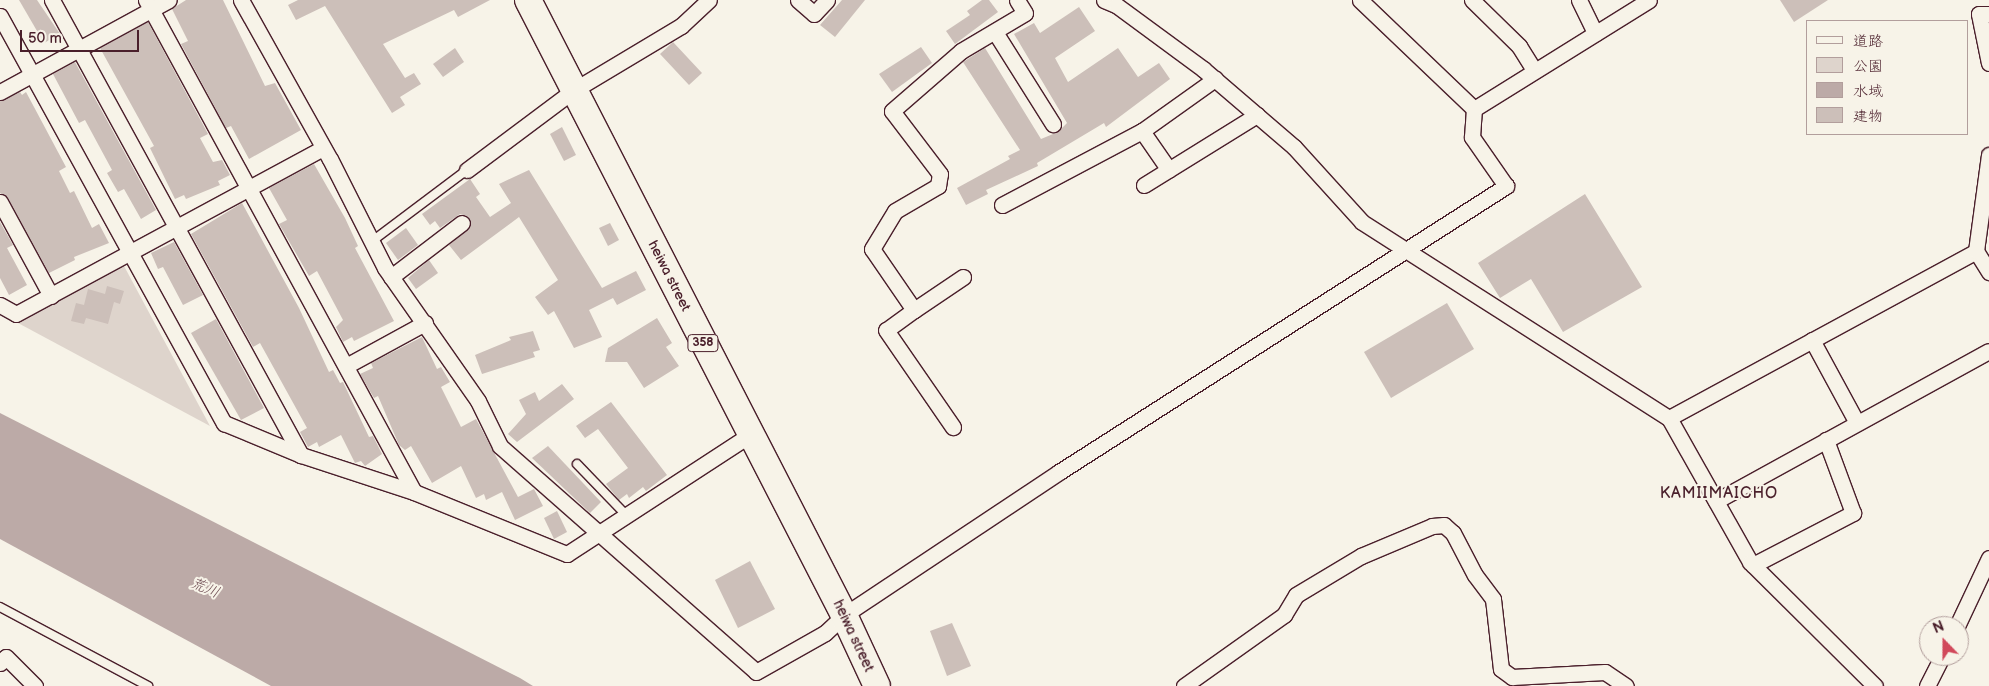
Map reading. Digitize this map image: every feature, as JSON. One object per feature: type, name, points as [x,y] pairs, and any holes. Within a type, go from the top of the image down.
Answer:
[{"type":"highway","name":"heiwa street","points":[[528,0],[844,615],[876,686]]},
{"type":"street","points":[[52,0],[301,455]]},
{"type":"street","points":[[0,92],[79,49],[149,5],[169,0]]},
{"type":"street","points":[[241,0],[323,148],[391,277],[478,401],[500,446],[756,672],[825,633],[844,615],[1059,472],[1506,186],[1472,137],[1474,108],[1363,1]]},
{"type":"street","points":[[467,170],[574,90],[681,26],[709,0]]},
{"type":"street","points":[[798,0],[814,14],[827,0]]},
{"type":"street","points":[[914,310],[872,250],[895,211],[938,186],[940,174],[892,111],[961,51],[1025,13],[1017,0]]},
{"type":"street","points":[[1104,0],[1116,5],[1215,79],[1257,115],[1294,147],[1362,222],[1669,418],[1753,565],[1875,686]]},
{"type":"street","points":[[1472,0],[1519,46],[1534,70]]},
{"type":"street","points":[[1579,0],[1595,33]]},
{"type":"street","points":[[1474,108],[1649,0]]},
{"type":"street","points":[[149,5],[414,492]]},
{"type":"street","points":[[1989,14],[1979,14],[1989,63]]},
{"type":"street","points":[[0,16],[224,423],[301,455],[414,492],[566,554],[751,434]]},
{"type":"street","points":[[995,32],[1053,124]]},
{"type":"street","points":[[1002,205],[1142,131],[1215,79]]},
{"type":"street","points":[[1144,185],[1257,115]]},
{"type":"street","points":[[1142,131],[1169,170]]},
{"type":"street","points":[[0,305],[16,314],[323,148]]},
{"type":"street","points":[[1989,155],[1976,251],[1989,272]]},
{"type":"street","points":[[0,202],[51,296]]},
{"type":"street","points":[[391,277],[462,223]]},
{"type":"street","points":[[1669,418],[1976,251]]},
{"type":"street","points":[[953,427],[886,330],[963,277]]},
{"type":"street","points":[[346,366],[425,323]]},
{"type":"street","points":[[1812,340],[1857,423]]},
{"type":"street","points":[[1716,500],[1989,351]]},
{"type":"street","points":[[1753,565],[1853,513],[1826,440]]},
{"type":"street","points":[[1184,686],[1284,615],[1296,595],[1361,556],[1432,526],[1444,525],[1453,533],[1474,575],[1493,599],[1501,669],[1512,677],[1604,672],[1626,686]]},
{"type":"street","points":[[1962,616],[1989,558]]},
{"type":"street","points":[[0,663],[6,657],[35,686]]},
{"type":"street","points":[[1927,686],[1937,666]]},
{"type":"lane","points":[[371,242],[467,170]]},
{"type":"lane","points":[[577,464],[626,515]]},
{"type":"lane","points":[[0,607],[148,686]]},
{"type":"green space","points":[[124,266],[210,426],[18,323]]},
{"type":"water","name":"荒川","points":[[0,413],[533,686],[271,686],[0,539]]},
{"type":"building","points":[[19,0],[37,0],[60,34],[44,43]]},
{"type":"building","points":[[186,0],[223,0],[265,86],[275,83],[301,130],[249,159],[231,126],[226,128],[181,44],[188,41],[172,9]]},
{"type":"building","points":[[298,0],[490,0],[458,17],[454,10],[383,44],[405,78],[414,73],[421,84],[400,97],[405,105],[392,113],[325,6],[296,20],[288,5]]},
{"type":"building","points":[[842,0],[865,0],[835,37],[820,25]]},
{"type":"building","points":[[982,0],[989,0],[998,12],[955,44],[946,31],[970,15],[967,11]]},
{"type":"building","points":[[1780,0],[1828,0],[1794,22]]},
{"type":"building","points":[[1079,7],[1095,31],[1055,58],[1068,82],[1118,48],[1138,77],[1159,63],[1170,79],[1106,127],[1104,123],[1037,163],[1038,166],[986,190],[988,194],[966,205],[957,188],[1010,159],[1008,156],[1020,150],[963,62],[985,48],[1041,139],[1058,132],[1067,123],[1014,34],[1034,23],[1040,33]]},
{"type":"building","points":[[148,22],[208,134],[200,138],[213,162],[222,160],[230,175],[218,181],[220,185],[186,199],[184,195],[175,199],[150,148],[154,146],[100,48]]},
{"type":"building","points":[[673,42],[702,73],[689,85],[660,54]]},
{"type":"building","points":[[921,47],[932,63],[892,92],[879,74]]},
{"type":"building","points":[[455,48],[464,62],[443,77],[433,64]]},
{"type":"building","points":[[75,62],[156,210],[141,219],[124,189],[118,192],[107,173],[112,170],[85,120],[79,123],[53,74]]},
{"type":"building","points":[[20,92],[22,95],[26,92],[66,167],[59,171],[70,193],[74,191],[92,228],[99,224],[109,243],[74,257],[75,260],[49,273],[8,198],[0,193],[0,101]]},
{"type":"building","points":[[562,127],[576,155],[564,161],[550,134]]},
{"type":"building","points":[[314,164],[345,218],[358,246],[355,248],[394,321],[354,341],[352,337],[343,342],[336,327],[343,320],[317,271],[309,276],[279,224],[287,220],[269,188]]},
{"type":"building","points":[[529,170],[602,288],[636,271],[646,290],[617,305],[613,298],[589,310],[602,337],[574,348],[554,311],[548,315],[535,297],[558,280],[519,217],[461,260],[449,245],[470,227],[469,217],[460,214],[440,228],[435,221],[430,225],[422,214],[470,179],[480,194],[476,197],[490,217],[511,203],[499,184]]},
{"type":"building","points":[[1585,194],[1642,287],[1563,332],[1531,279],[1500,298],[1478,263]]},
{"type":"building","points":[[242,203],[299,308],[329,372],[333,370],[340,383],[343,382],[369,437],[373,436],[382,454],[365,466],[361,461],[355,463],[341,435],[319,447],[317,442],[308,447],[300,432],[307,428],[260,343],[253,347],[191,234]]},
{"type":"building","points":[[0,222],[13,245],[7,248],[27,285],[9,295],[0,278]]},
{"type":"building","points":[[610,223],[619,240],[608,246],[599,228]]},
{"type":"building","points":[[406,228],[418,245],[398,260],[386,243]]},
{"type":"building","points":[[174,242],[203,295],[183,305],[163,267],[158,269],[151,253]]},
{"type":"building","points":[[429,260],[438,273],[416,289],[408,278]]},
{"type":"building","points":[[107,286],[124,291],[120,304],[114,302],[108,324],[86,318],[84,324],[71,321],[76,303],[84,305],[88,289],[105,294]]},
{"type":"building","points":[[1447,303],[1474,349],[1391,398],[1364,352]]},
{"type":"building","points":[[657,318],[672,343],[666,347],[679,366],[644,388],[627,362],[605,362],[608,348]]},
{"type":"building","points":[[216,319],[264,408],[241,420],[191,333]]},
{"type":"building","points":[[533,331],[540,350],[533,352],[535,357],[482,374],[475,355],[511,340],[509,337]]},
{"type":"building","points":[[422,337],[437,369],[441,367],[450,382],[441,387],[461,427],[476,419],[518,497],[534,489],[543,506],[515,520],[502,492],[486,500],[484,494],[476,498],[461,466],[432,483],[411,446],[405,450],[399,445],[378,396],[374,398],[360,374],[373,368],[371,363]]},
{"type":"building","points":[[562,384],[574,399],[517,442],[508,434],[526,414],[519,400],[535,392],[539,401]]},
{"type":"building","points":[[611,402],[667,475],[646,491],[643,487],[629,498],[627,494],[619,500],[606,484],[628,468],[598,429],[585,438],[576,426]]},
{"type":"building","points":[[548,446],[601,502],[590,513],[532,458]]},
{"type":"building","points":[[557,511],[567,532],[554,539],[544,518]]},
{"type":"building","points":[[750,561],[775,609],[738,628],[715,580]]},
{"type":"building","points":[[952,623],[971,666],[947,676],[930,631]]},
{"type":"district","name":"KAMIIMAICHO","points":[[1719,494]]}]
